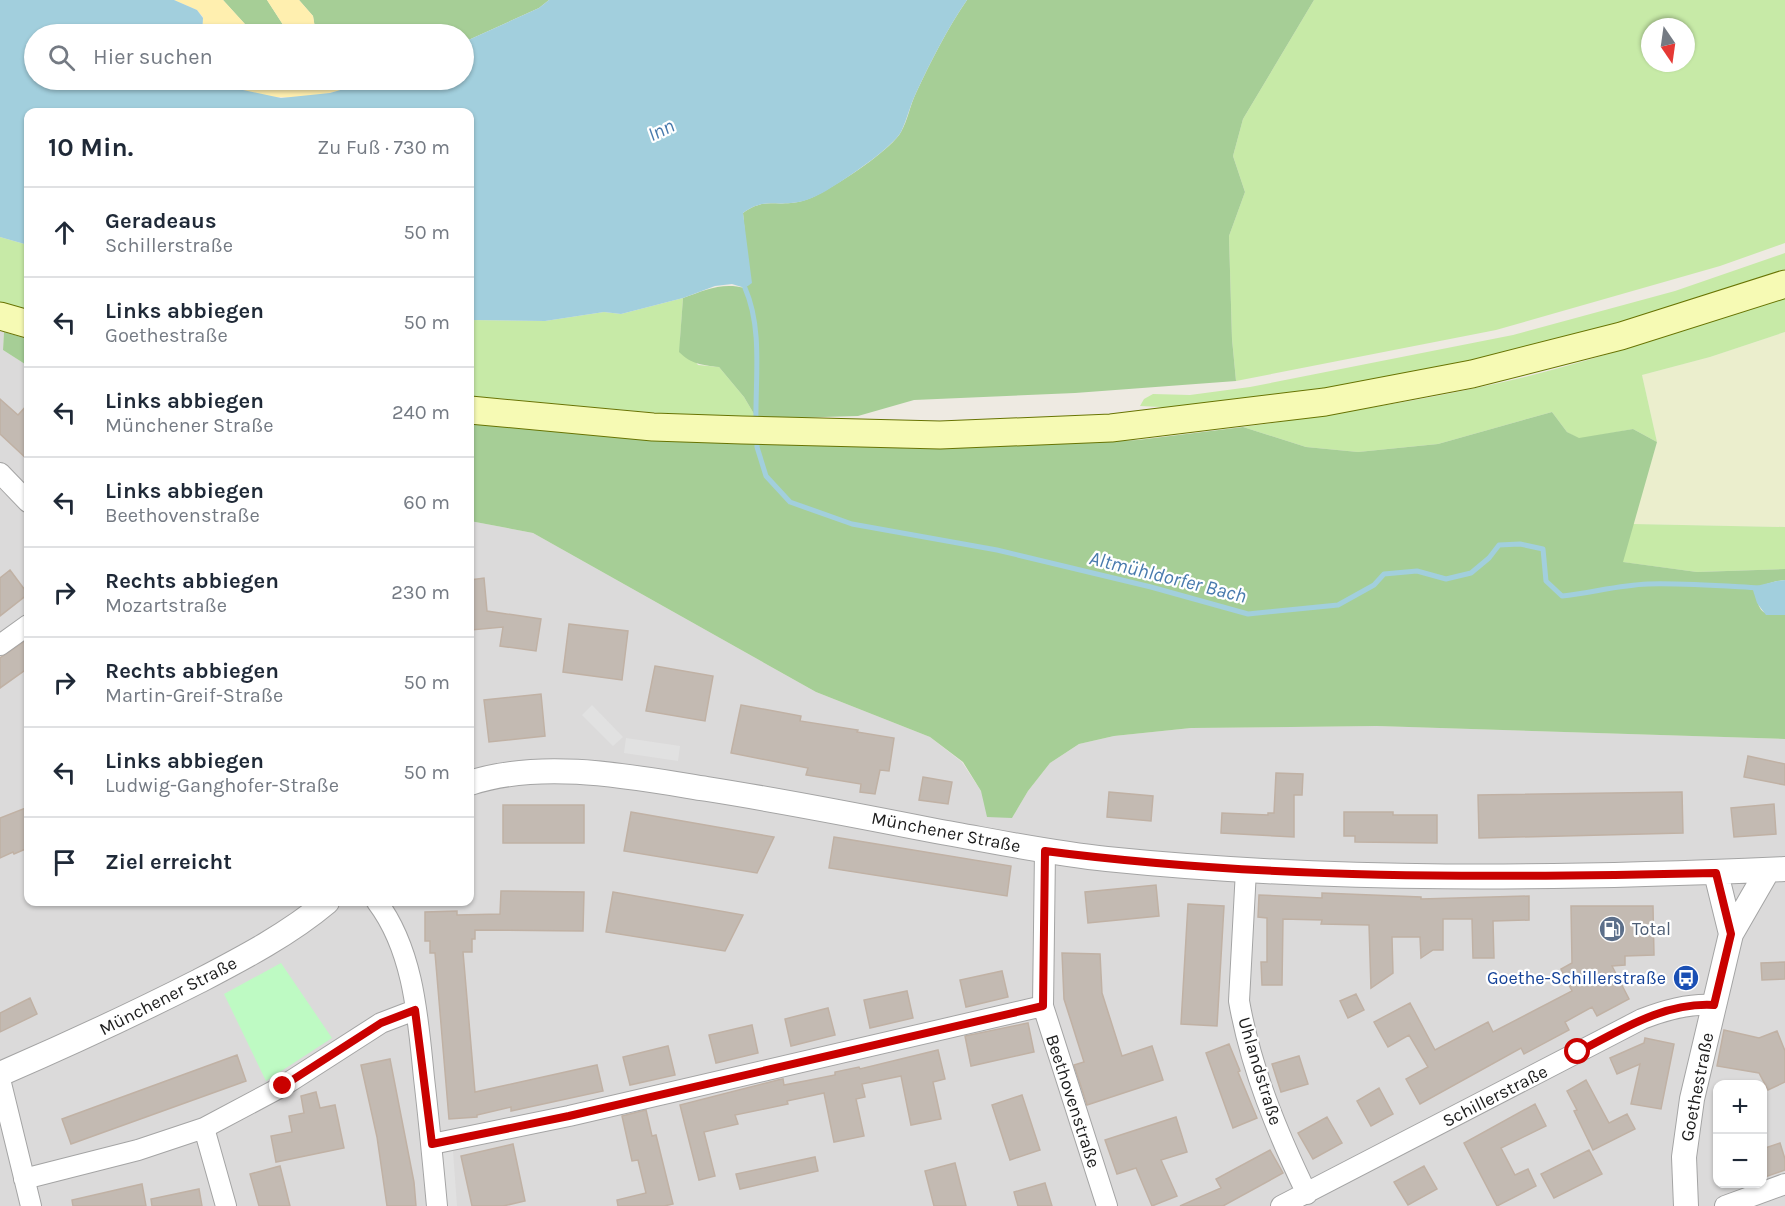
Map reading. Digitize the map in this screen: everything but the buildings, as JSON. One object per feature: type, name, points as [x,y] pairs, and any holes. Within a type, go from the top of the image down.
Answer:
[{"type":"main road","points":[[474,410],[653,427],[742,430],[940,435],[1111,428],[1325,402],[1472,374],[1621,336],[1785,284]]},
{"type":"main road","points":[[0,316],[24,323]]},
{"type":"street","points":[[0,473],[24,498]]},
{"type":"street","points":[[0,645],[24,628]]},
{"type":"street","name":"Münchener Straße","points":[[474,782],[516,773],[569,771],[626,777],[791,803],[1045,851],[1106,859],[1246,870],[1478,876],[1716,873],[1777,869]]},
{"type":"street","name":"Beethovenstraße","points":[[1045,851],[1043,1006],[1107,1206]]},
{"type":"street","name":"Goethestraße","points":[[1686,1206],[1684,1157],[1692,1099],[1731,934],[1777,869]]},
{"type":"street","name":"Uhlandstraße","points":[[1246,870],[1239,1001],[1251,1055],[1272,1117],[1307,1194]]},
{"type":"street","name":"Goethestraße","points":[[1716,873],[1731,934]]},
{"type":"street","name":"Münchener Straße","points":[[0,1074],[91,1034],[230,964],[282,934],[322,906]]},
{"type":"street","points":[[380,906],[390,920],[408,970],[432,1144],[437,1206]]},
{"type":"street","name":"Schillerstraße","points":[[1281,1206],[1642,1020],[1680,1007],[1700,1004],[1714,1005]]},
{"type":"street","points":[[432,1144],[579,1114],[1043,1006]]},
{"type":"street","points":[[24,1179],[138,1150],[204,1128],[283,1086],[381,1023],[415,1010]]},
{"type":"street","points":[[0,1079],[31,1206]]},
{"type":"street","points":[[204,1128],[226,1206]]},
{"type":"street","points":[[1725,1206],[1785,1184]]},
{"type":"shaded area","points":[[0,331],[4,332],[3,350],[24,363],[24,906],[474,906],[474,522],[533,533],[816,692],[930,737],[962,762],[981,791],[1012,818],[1028,791],[1050,763],[1079,744],[1114,736],[1191,728],[1377,726],[1785,739],[1785,1206],[0,1206]]},
{"type":"shaded area","points":[[592,705],[623,737],[613,746],[582,715]]},
{"type":"shaded area","points":[[626,738],[680,746],[678,761],[624,753]]},
{"type":"shaded area","points":[[453,1151],[457,1206],[445,1206],[440,1154]]},
{"type":"green space","points":[[223,0],[267,0],[283,24],[245,24]]},
{"type":"green space","points":[[299,0],[549,0],[539,8],[474,37],[474,24],[314,24],[313,16]]},
{"type":"green space","points":[[967,0],[1314,0],[1243,119],[1233,156],[1245,192],[1229,236],[1232,339],[1236,381],[1075,393],[914,400],[858,416],[757,419],[744,397],[719,367],[697,363],[679,352],[683,298],[721,286],[745,288],[746,245],[743,213],[761,204],[797,202],[813,197],[859,169],[896,139],[933,57]]},
{"type":"green space","points":[[1314,0],[1785,0],[1785,243],[1720,266],[1496,330],[1236,381],[1232,339],[1229,236],[1245,192],[1233,156],[1243,119]]},
{"type":"green space","points":[[0,237],[24,244],[24,313],[0,306]]},
{"type":"green space","points":[[1785,253],[1785,269],[1750,283],[1553,342],[1462,364],[1346,386],[1181,408],[1140,406],[1144,399],[1153,394],[1190,395],[1250,387],[1513,335],[1675,291]]},
{"type":"green space","points":[[1785,295],[1785,332],[1710,357],[1642,375],[1657,442],[1633,429],[1579,439],[1567,432],[1552,412],[1438,444],[1358,452],[1306,447],[1243,427],[1384,405],[1525,377],[1656,339]]},
{"type":"green space","points":[[683,298],[680,340],[698,365],[719,367],[744,397],[757,419],[681,415],[474,396],[474,320],[545,321],[604,312],[621,314]]},
{"type":"green space","points":[[4,332],[24,338],[24,363],[3,350]]},
{"type":"green space","points":[[1785,332],[1785,527],[1633,524],[1657,442],[1642,375],[1710,357]]},
{"type":"green space","points":[[1552,412],[1567,432],[1579,438],[1633,429],[1657,442],[1623,562],[1697,572],[1785,569],[1785,580],[1753,588],[1760,607],[1765,613],[1785,615],[1785,739],[1377,726],[1191,728],[1114,736],[1079,744],[1050,763],[1028,791],[1012,818],[987,817],[981,791],[963,762],[930,737],[816,692],[533,533],[474,522],[474,420],[780,444],[931,449],[1138,440],[1243,427],[1306,447],[1358,452],[1438,444]]},
{"type":"green space","points":[[1633,524],[1785,527],[1785,569],[1697,572],[1622,562]]},
{"type":"green space","points":[[281,963],[332,1038],[266,1081],[224,994]]},
{"type":"sand","points":[[174,0],[223,0],[245,24],[203,24],[203,17],[197,10]]},
{"type":"sand","points":[[267,0],[299,0],[313,16],[314,24],[283,24]]},
{"type":"sand","points":[[244,90],[345,90],[291,97],[257,94]]},
{"type":"water","name":"Inn","points":[[0,0],[174,0],[197,10],[203,18],[203,24],[24,24],[24,90],[243,90],[281,98],[340,90],[474,90],[474,37],[539,8],[549,0],[967,0],[927,69],[901,132],[889,145],[852,174],[815,196],[797,202],[761,204],[743,213],[752,283],[745,288],[732,284],[715,286],[683,298],[621,314],[604,312],[545,321],[474,320],[474,108],[24,108],[24,244],[0,237]]},
{"type":"water","points":[[1785,580],[1785,615],[1766,615],[1757,603],[1752,587]]},
{"type":"waterway","name":"Altmühldorfer Bach","points":[[745,288],[751,304],[756,337],[756,424]]},
{"type":"waterway","name":"Altmühldorfer Bach","points":[[757,439],[757,447],[766,476],[790,502],[852,524],[997,550],[1151,587],[1248,614],[1338,605],[1374,585],[1384,574],[1417,571],[1446,579],[1471,573],[1489,558],[1499,545],[1520,544],[1543,549],[1546,581],[1562,596],[1648,584],[1759,588]]},
{"type":"place","name":"Total","points":[[1612,929]]},
{"type":"place","name":"Goethe-Schillerstraße","points":[[1686,978]]},
{"type":"route","points":[[283,1086],[381,1023],[415,1010],[432,1144],[569,1116],[1043,1006],[1045,851],[1106,859],[1246,870],[1387,875],[1539,876],[1716,873],[1731,934],[1714,1005],[1700,1004],[1680,1007],[1656,1014],[1578,1052]]}]
